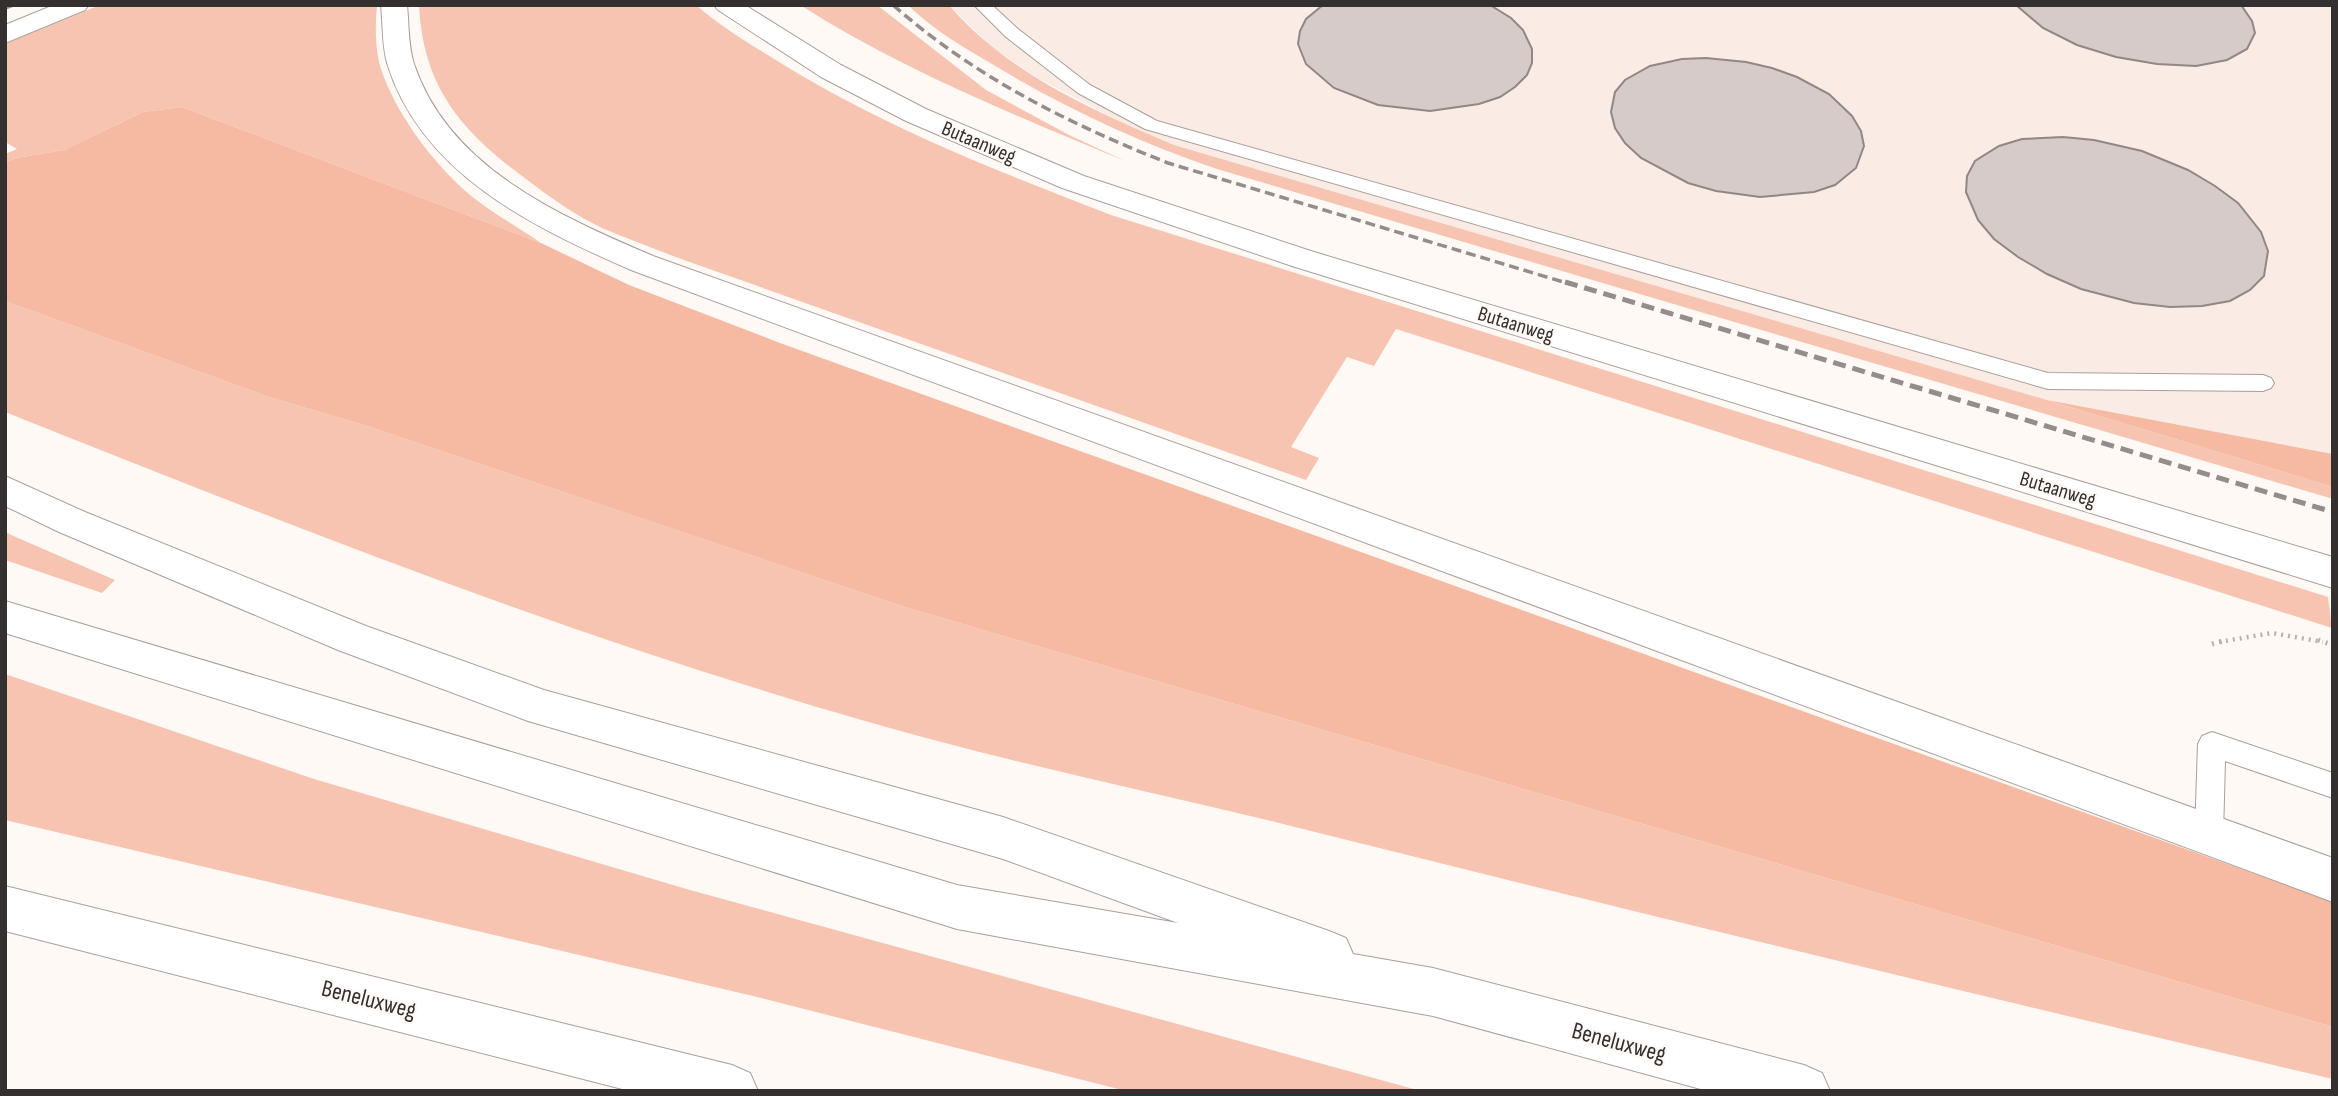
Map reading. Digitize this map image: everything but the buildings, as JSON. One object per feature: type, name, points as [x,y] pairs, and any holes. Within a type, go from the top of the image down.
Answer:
[{"type":"main road","points":[[5,34],[76,5]]},
{"type":"main road","points":[[394,5],[397,47],[402,65],[430,122],[465,161],[505,193],[569,232],[642,263],[2333,880]]},
{"type":"main road","name":"Butaanweg","points":[[727,5],[743,18],[843,78],[916,115],[1073,182],[1316,263],[2333,573]]},
{"type":"main road","points":[[5,490],[72,522],[352,638],[542,708],[1003,838],[1433,992]]},
{"type":"main road","points":[[5,617],[957,907],[1433,992]]},
{"type":"main road","name":"Beneluxweg","points":[[5,908],[732,1091]]},
{"type":"main road","name":"Beneluxweg","points":[[1433,992],[1804,1091]]},
{"type":"lane","points":[[982,5],[1012,33],[1084,89],[1151,125],[2048,382],[2263,383]]},
{"type":"lane","points":[[2209,835],[2211,744],[2333,786]]},
{"type":"path","points":[[2212,644],[2253,632],[2280,632],[2333,645]]},
{"type":"shaded area","points":[[100,5],[377,5],[376,37],[381,69],[395,102],[414,133],[437,162],[471,196],[541,243],[182,107],[143,112],[64,150],[16,158],[5,163],[5,154],[17,149],[5,142],[5,44]]},
{"type":"shaded area","points":[[419,5],[696,5],[752,45],[852,104],[980,163],[1111,215],[2328,597],[2332,628],[1396,329],[1374,366],[1347,357],[1291,447],[1319,458],[1306,480],[681,259],[602,228],[556,201],[506,164],[467,127],[438,86],[422,35]]},
{"type":"shaded area","points":[[800,5],[877,5],[986,90],[1069,135],[1125,161],[918,70]]},
{"type":"shaded area","points":[[908,5],[949,5],[997,51],[1053,88],[1174,145],[2047,400],[2333,487],[2333,499],[1217,169],[1130,135],[1046,95],[948,37]]},
{"type":"shaded area","points":[[949,5],[2333,5],[2333,454],[2047,400],[1174,145],[1128,126],[1036,77],[993,48]]},
{"type":"shaded area","points":[[182,107],[541,243],[629,285],[780,343],[2333,902],[2333,1027],[905,607],[367,426],[269,397],[5,301],[5,163],[16,158],[64,150],[143,112]]},
{"type":"shaded area","points":[[5,301],[269,397],[367,426],[905,607],[2333,1027],[2333,1079],[971,750],[865,721],[647,653],[324,537],[5,412]]},
{"type":"shaded area","points":[[2047,400],[2333,454],[2333,487]]},
{"type":"shaded area","points":[[5,532],[115,580],[102,593],[5,560]]},
{"type":"shaded area","points":[[5,674],[314,779],[690,890],[1421,1091],[1126,1091],[753,996],[5,820]]},
{"type":"railway","points":[[5,8],[13,5]]},
{"type":"railway","points":[[893,5],[924,31],[989,76],[1058,114],[1131,148],[1168,163],[1570,284]]},
{"type":"railway","points":[[1565,282],[2333,512]]}]
